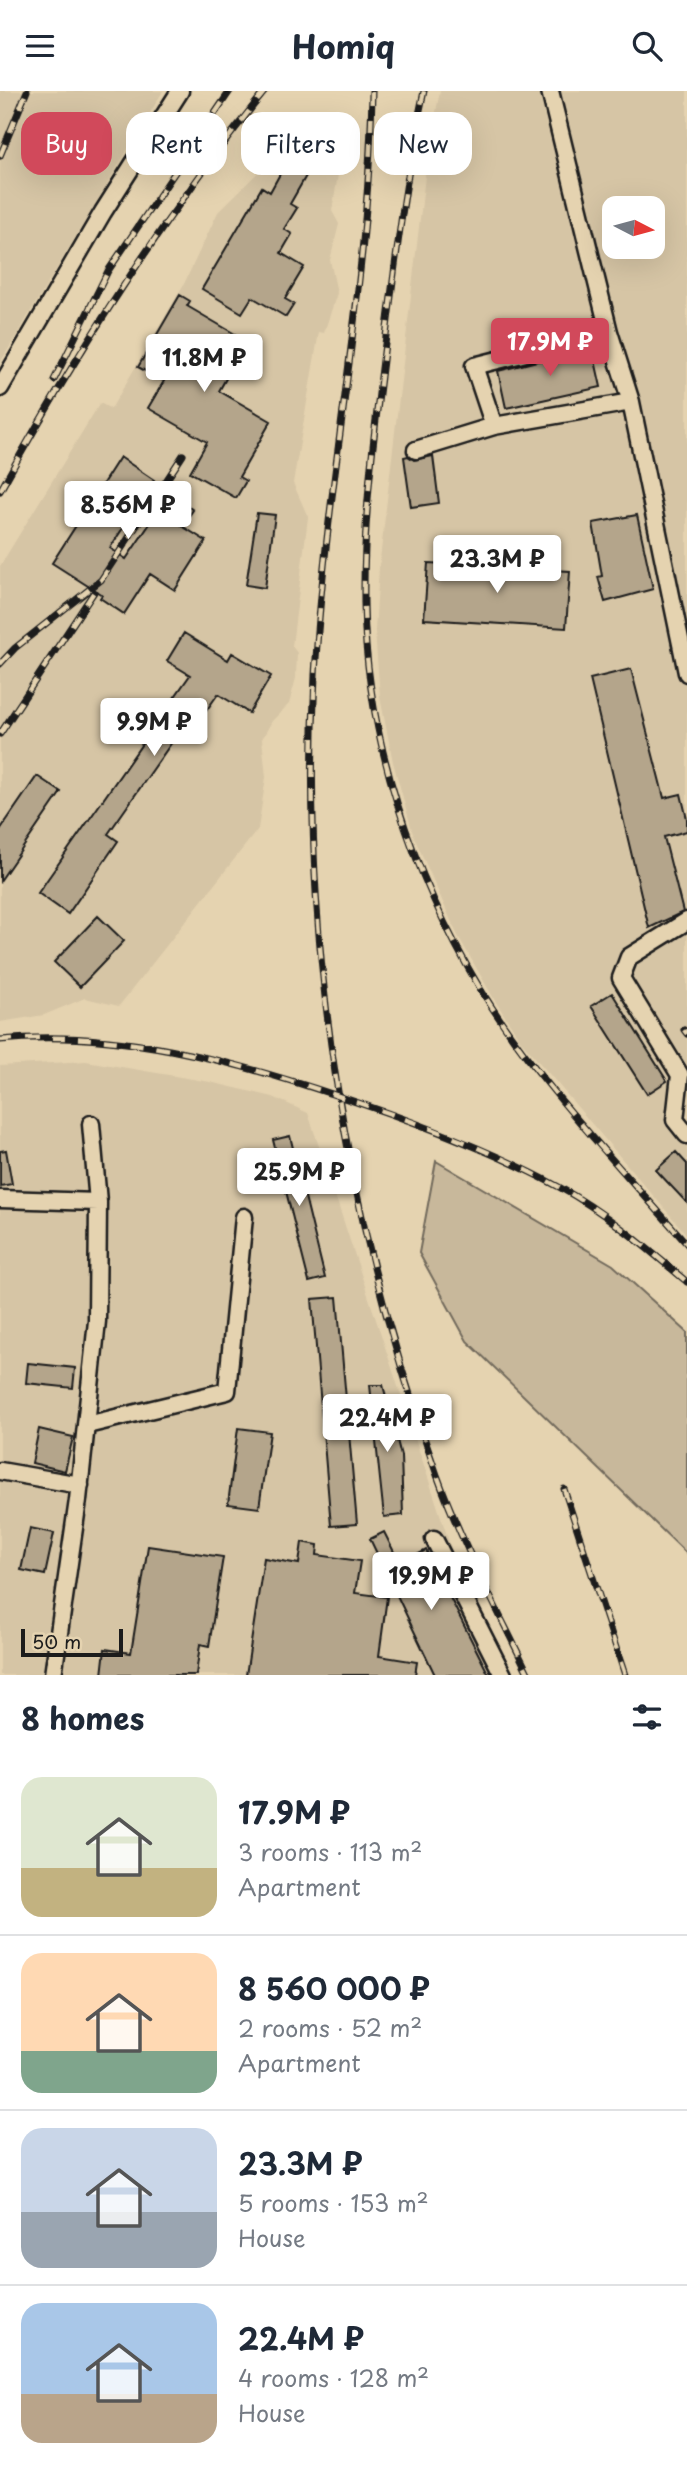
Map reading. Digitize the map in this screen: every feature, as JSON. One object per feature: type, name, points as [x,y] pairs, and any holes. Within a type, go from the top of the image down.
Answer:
[{"type":"street","points":[[0,387],[103,212],[180,91]]},
{"type":"street","points":[[550,91],[609,332],[631,402],[687,673]]},
{"type":"street","points":[[494,426],[474,366],[609,332]]},
{"type":"street","points":[[416,450],[494,426],[631,402]]},
{"type":"street","points":[[687,921],[629,957],[621,978],[680,1075],[675,1120],[687,1135]]},
{"type":"street","points":[[53,1675],[80,1485],[97,1321],[98,1202],[91,1124]]},
{"type":"street","points":[[0,1199],[98,1202]]},
{"type":"street","points":[[87,1425],[227,1391],[244,1217]]},
{"type":"street","points":[[0,1471],[80,1485]]},
{"type":"street","points":[[434,1539],[503,1675]]},
{"type":"shaded area","points":[[0,91],[163,91],[150,112],[126,112],[126,153],[0,363]]},
{"type":"shaded area","points":[[440,91],[687,91],[687,1235],[521,1041],[457,934],[414,837],[393,762],[380,697],[375,631],[379,568],[425,175],[472,175],[472,112],[436,112]]},
{"type":"shaded area","points":[[255,175],[338,175],[332,211],[339,224],[330,260],[337,293],[324,333],[319,332],[293,483],[308,517],[292,646],[297,653],[296,678],[289,704],[272,721],[262,739],[266,777],[258,829],[119,1006],[85,998],[44,1015],[0,1022],[0,566],[100,403],[111,409],[184,284],[218,212]]},
{"type":"shaded area","points":[[86,1061],[210,1082],[273,1097],[308,1113],[493,1675],[0,1675],[0,1066]]},
{"type":"shaded area","points":[[436,1161],[613,1265],[687,1332],[687,1554],[467,1341],[419,1253]]},
{"type":"building","points":[[279,175],[306,175],[290,204],[297,208],[284,229],[292,234],[281,253],[304,267],[285,299],[294,304],[286,317],[252,297],[242,313],[202,289],[262,187],[270,192]]},
{"type":"building","points":[[180,295],[190,301],[187,306],[247,341],[219,391],[271,421],[239,477],[246,481],[236,498],[190,472],[207,442],[148,408],[164,381],[138,367]]},
{"type":"building","points":[[592,347],[601,387],[506,408],[498,371]]},
{"type":"building","points":[[408,456],[414,460],[433,456],[439,503],[411,507],[404,457]]},
{"type":"building","points":[[120,457],[154,480],[110,548],[126,559],[170,494],[193,510],[182,526],[206,541],[175,590],[150,574],[124,614],[100,598],[102,595],[52,563]]},
{"type":"building","points":[[257,513],[275,515],[265,588],[246,585]]},
{"type":"building","points":[[637,515],[653,589],[605,602],[598,577],[602,576],[593,523]]},
{"type":"building","points":[[428,563],[570,571],[566,628],[424,619]]},
{"type":"building","points":[[184,633],[228,660],[232,653],[271,676],[249,713],[218,694],[187,738],[179,732],[108,834],[118,841],[68,914],[38,893],[190,675],[167,661]]},
{"type":"building","points":[[631,669],[664,798],[681,794],[687,819],[687,831],[664,837],[683,912],[649,928],[590,679]]},
{"type":"building","points":[[37,776],[61,792],[0,881],[0,830]]},
{"type":"building","points":[[98,916],[124,941],[80,987],[54,962]]},
{"type":"building","points":[[612,993],[667,1081],[647,1094],[591,1006]]},
{"type":"building","points":[[290,1136],[325,1278],[309,1282],[273,1140]]},
{"type":"building","points":[[6,1150],[12,1184],[0,1186],[0,1151]]},
{"type":"building","points":[[676,1152],[687,1164],[687,1203],[656,1170]]},
{"type":"building","points":[[337,1297],[357,1524],[331,1526],[312,1299]]},
{"type":"building","points":[[28,1363],[75,1368],[73,1388],[26,1383]]},
{"type":"building","points":[[370,1385],[383,1385],[401,1456],[403,1515],[384,1517]]},
{"type":"building","points":[[238,1428],[270,1432],[259,1508],[228,1504]]},
{"type":"building","points":[[39,1429],[73,1437],[65,1471],[32,1463]]},
{"type":"building","points":[[30,1528],[54,1533],[45,1575],[21,1570]]},
{"type":"building","points":[[384,1532],[400,1564],[426,1550],[489,1675],[435,1675],[370,1539]]},
{"type":"building","points":[[302,1542],[318,1545],[317,1555],[360,1561],[355,1593],[387,1597],[379,1656],[417,1662],[415,1675],[246,1675],[264,1558],[299,1564]]},
{"type":"building","points":[[148,1546],[223,1557],[209,1646],[200,1644],[196,1675],[102,1675],[105,1649],[131,1653]]},
{"type":"railway","points":[[0,156],[27,91]]},
{"type":"railway","points":[[54,380],[108,271],[230,91]]},
{"type":"railway","points":[[0,491],[91,335],[157,235],[265,91]]},
{"type":"railway","points":[[372,91],[369,164],[356,310],[328,529],[315,675],[312,777],[315,879],[323,980],[336,1081],[354,1181],[377,1280],[405,1378],[457,1526],[529,1675]]},
{"type":"railway","points":[[424,91],[396,254],[373,446],[365,540],[364,603],[367,654],[373,704],[384,754],[414,853],[456,946],[481,990],[552,1089],[687,1244]]},
{"type":"railway","points":[[0,664],[15,648],[101,580],[183,455]]},
{"type":"railway","points":[[0,734],[94,592]]},
{"type":"railway","points":[[684,1030],[687,1034]]},
{"type":"railway","points":[[0,1040],[87,1039],[172,1050],[256,1071],[395,1115],[478,1148],[559,1187],[609,1219],[687,1282]]},
{"type":"railway","points":[[564,1489],[625,1675]]}]
